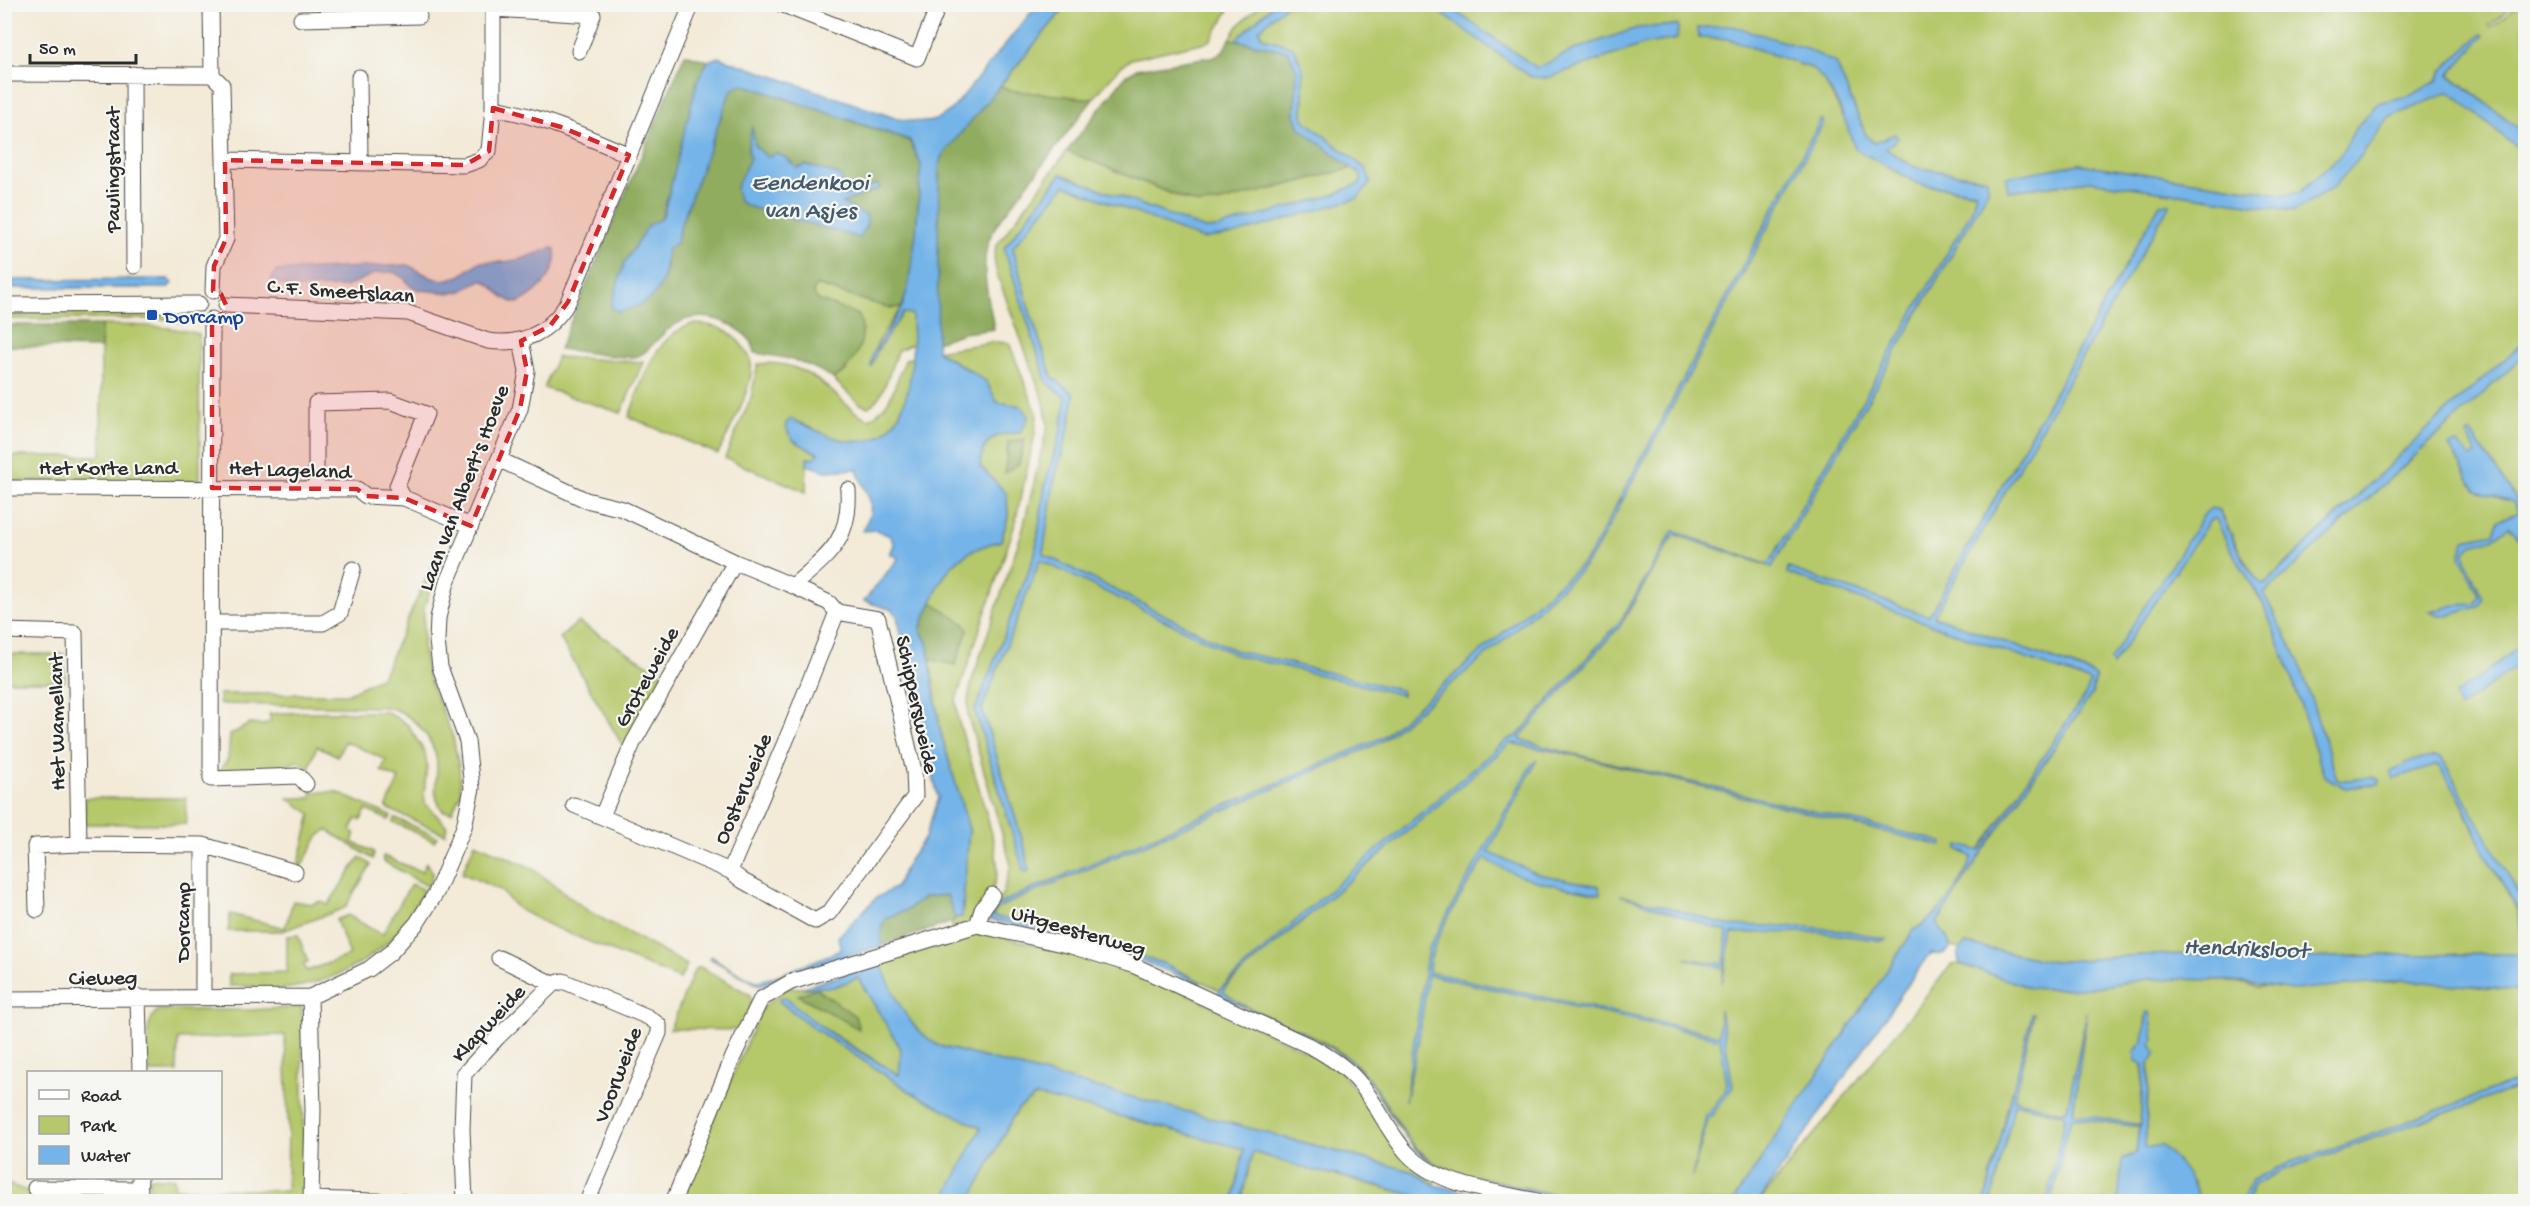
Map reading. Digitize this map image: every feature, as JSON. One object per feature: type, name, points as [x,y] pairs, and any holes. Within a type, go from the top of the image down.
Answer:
[{"type":"street","points":[[211,4],[212,75],[222,85],[226,239],[214,267],[213,291]]},
{"type":"street","points":[[521,341],[549,326],[568,302],[692,4]]},
{"type":"street","points":[[785,5],[917,58],[939,4]]},
{"type":"street","points":[[225,160],[465,165],[473,163],[489,151],[493,108],[493,7],[593,15],[579,51]]},
{"type":"street","points":[[302,19],[356,11],[419,16]]},
{"type":"street","points":[[4,74],[212,75]]},
{"type":"street","name":"Paulingstraat","points":[[133,74],[134,266]]},
{"type":"street","points":[[358,77],[360,162]]},
{"type":"street","points":[[493,108],[519,113],[561,127],[629,155]]},
{"type":"street","points":[[213,291],[221,294],[226,305],[224,313],[212,319],[201,313],[199,304],[202,296],[213,291]]},
{"type":"street","points":[[4,305],[199,304]]},
{"type":"street","name":"C.F. Smeetslaan","points":[[226,305],[408,313],[488,341],[500,343],[521,341]]},
{"type":"street","points":[[212,319],[211,779],[299,776],[306,784]]},
{"type":"street","name":"Laan van Albert's Hoeve","points":[[203,998],[310,997],[369,969],[408,935],[429,908],[464,827],[472,788],[469,751],[464,729],[443,678],[437,640],[438,618],[444,594],[520,409],[527,381],[521,341]]},
{"type":"street","points":[[316,490],[316,403],[390,400],[426,414],[397,486],[404,498],[471,526]]},
{"type":"street","points":[[500,460],[586,500],[623,509],[735,562],[794,586],[829,603],[837,612]]},
{"type":"street","name":"Het Korte Land","points":[[4,488],[212,488]]},
{"type":"street","name":"Het Lageland","points":[[212,488],[357,489],[366,496],[404,498]]},
{"type":"street","points":[[794,586],[827,555],[842,535],[849,511],[848,490]]},
{"type":"street","name":"Groteweide","points":[[602,816],[633,743],[735,562]]},
{"type":"street","points":[[212,624],[323,623],[340,613],[353,568]]},
{"type":"street","name":"Oosterweide","points":[[574,805],[730,871],[792,726],[837,612]]},
{"type":"street","name":"Schippersweide","points":[[730,871],[743,881],[815,921],[829,913],[915,796],[914,771],[878,619],[837,612]]},
{"type":"street","name":"Het Wamellant","points":[[4,631],[75,633],[79,844]]},
{"type":"street","points":[[37,910],[35,846],[203,845],[295,872]]},
{"type":"street","name":"Dorcamp","points":[[203,845],[203,998]]},
{"type":"street","points":[[977,925],[982,910],[992,895]]},
{"type":"street","name":"Uitgeesterweg","points":[[673,1202],[761,999],[791,982],[977,925],[1071,946],[1136,966],[1314,1048],[1333,1059],[1356,1078],[1407,1154],[1426,1169],[1446,1180],[1541,1202]]},
{"type":"street","name":"Voorweide","points":[[499,958],[553,984],[563,981],[592,992],[648,1017],[659,1025],[659,1033],[587,1202]]},
{"type":"street","name":"Klapweide","points":[[465,1202],[462,1129],[464,1074],[498,1036],[553,984]]},
{"type":"street","points":[[138,997],[140,1071]]},
{"type":"street","points":[[310,997],[313,1110],[311,1200],[404,1202]]},
{"type":"street","name":"Cieweg","points":[[4,999],[203,998]]},
{"type":"street","points":[[35,1188],[140,1189]]},
{"type":"highlighted area","points":[[493,108],[561,127],[629,155],[568,302],[550,326],[521,341],[527,371],[520,409],[471,526],[404,498],[366,496],[357,489],[212,488],[212,319],[224,313],[226,305],[221,294],[213,291],[214,266],[226,239],[225,160],[465,165],[489,151]]},
{"type":"green space","points":[[1067,5],[1232,5],[1210,41],[1131,59],[1118,69],[1093,99],[1007,90],[1001,85]]},
{"type":"green space","points":[[1260,5],[1273,5],[1236,40],[1230,39],[1238,26]]},
{"type":"green space","points":[[1286,5],[1430,5],[1531,77],[1547,78],[1645,44],[1677,39],[1678,25],[1623,33],[1588,45],[1537,68],[1446,5],[2514,5],[2489,25],[2491,27],[2519,5],[2525,5],[2525,133],[2449,74],[2452,69],[2443,70],[2437,81],[2412,95],[2378,103],[2355,129],[2341,155],[2299,193],[2281,194],[2079,164],[2006,178],[2009,191],[2090,181],[2295,211],[2358,160],[2388,118],[2450,92],[2525,154],[2525,341],[2453,405],[2263,585],[2246,563],[2220,510],[2208,523],[2216,519],[2228,545],[2263,603],[2288,667],[2324,775],[2345,788],[2378,784],[2373,777],[2350,782],[2337,779],[2300,664],[2264,594],[2525,355],[2525,908],[2444,762],[2480,845],[2517,911],[2521,954],[2279,959],[2203,954],[2141,955],[2054,962],[1966,944],[1959,949],[1951,947],[1946,936],[1936,924],[1979,857],[2092,694],[2096,678],[2091,673],[1934,616],[2169,204],[2160,204],[1929,616],[1788,568],[1787,573],[2092,682],[1979,851],[1959,850],[1972,857],[1956,889],[1932,917],[1914,931],[1733,1201],[1583,1201],[1445,1169],[1418,1150],[1387,1110],[1360,1068],[1345,1056],[1312,1036],[1225,996],[1223,992],[1227,985],[1510,743],[1573,755],[1942,845],[1942,842],[1521,740],[1520,736],[1620,626],[1673,536],[1676,535],[1772,567],[1988,191],[1987,179],[1914,167],[1874,143],[1866,135],[1836,63],[1698,28],[1699,38],[1728,39],[1811,68],[1822,76],[1842,115],[1883,163],[1919,184],[1976,193],[1972,210],[1770,562],[1766,564],[1673,531],[1622,619],[1517,736],[1507,740],[1219,990],[1165,964],[1073,935],[993,916],[997,908],[1379,743],[1497,646],[1595,552],[1821,119],[1591,553],[1580,566],[1382,738],[1000,903],[994,907],[990,920],[985,922],[992,901],[1002,896],[1011,865],[968,716],[968,700],[972,680],[1022,532],[1048,425],[1044,402],[997,274],[994,259],[996,246],[1067,151],[1186,200],[1217,203],[1352,168],[1362,175],[1361,183],[1333,195],[1217,228],[1205,229],[1061,174],[1004,248],[1047,383],[1066,397],[1061,430],[1045,485],[1035,554],[975,711],[1024,871],[1029,871],[1025,849],[982,709],[1040,560],[1236,655],[1402,694],[1401,690],[1234,650],[1043,554],[1054,481],[1070,424],[1074,395],[1052,377],[1028,306],[1013,247],[1065,185],[1202,239],[1358,198],[1366,169],[1303,119],[1304,96],[1293,47],[1262,37],[1259,29]]},
{"type":"green space","points":[[1230,39],[1288,51],[1297,71],[1295,114],[1300,128],[1352,168],[1217,203],[1198,204],[1067,151],[1126,75],[1136,69],[1215,56],[1223,51]]},
{"type":"green space","points":[[685,54],[708,61],[697,82],[682,147],[661,219],[665,278],[667,249],[676,242],[730,93],[735,87],[742,84],[910,141],[921,165],[916,234],[908,287],[902,307],[889,308],[816,285],[813,293],[818,300],[859,315],[862,325],[858,352],[847,367],[833,379],[825,373],[796,361],[755,353],[744,334],[733,326],[712,318],[684,320],[666,331],[641,355],[633,357],[559,349]],"holes":[[[752,128],[755,146],[767,157],[787,158],[797,168],[806,165],[839,175],[844,196],[877,184],[880,188],[841,203],[867,224],[861,236],[736,188],[750,158],[748,149]]]},
{"type":"green space","points":[[1001,85],[1007,90],[1093,99],[990,236],[986,249],[985,275],[994,329],[963,333],[937,342],[939,166],[941,157]]},
{"type":"green space","points":[[816,285],[889,308],[902,307],[878,342],[872,365],[877,351],[903,313],[912,314],[913,344],[898,350],[883,390],[868,407],[860,404],[833,379],[846,371],[859,316],[818,300],[813,293]]},
{"type":"green space","points":[[4,312],[182,312],[183,323],[170,319],[5,319]]},
{"type":"green space","points":[[692,324],[712,326],[729,333],[744,349],[751,362],[745,396],[718,454],[629,417],[644,376],[658,350],[679,330]]},
{"type":"green space","points":[[5,325],[101,325],[101,348],[5,346]]},
{"type":"green space","points":[[101,325],[163,327],[199,334],[200,481],[5,481],[5,456],[101,456]]},
{"type":"green space","points":[[994,342],[1009,343],[1037,414],[1035,434],[1014,527],[956,700],[958,719],[994,845],[997,875],[989,894],[971,924],[951,928],[954,920],[962,917],[969,829],[940,730],[930,659],[944,663],[964,624],[932,602],[943,578],[957,561],[976,549],[1001,541],[1008,517],[1007,494],[980,466],[981,457],[991,439],[1003,434],[1020,433],[1021,406],[997,403],[970,370],[937,351]]},
{"type":"green space","points":[[557,357],[643,362],[621,413],[544,388]]},
{"type":"green space","points":[[912,358],[909,384],[901,410],[885,432],[874,439],[861,442],[843,440],[791,419],[793,440],[818,454],[814,458],[807,459],[806,492],[725,458],[751,398],[758,364],[781,364],[802,371],[820,382],[856,412],[869,419],[878,413],[889,400],[906,359]]},
{"type":"green space","points":[[1025,439],[1019,464],[1005,473],[1008,442]]},
{"type":"green space","points":[[435,559],[439,562],[424,608],[423,650],[429,680],[453,737],[459,767],[461,792],[452,812],[443,811],[437,799],[437,762],[431,743],[412,720],[395,709],[219,704],[219,694],[347,694],[382,677]]},
{"type":"green space","points":[[932,602],[964,624],[968,630],[955,665],[930,659],[927,642],[920,630]]},
{"type":"green space","points":[[578,622],[665,675],[624,748],[560,638]]},
{"type":"green space","points":[[4,654],[64,654],[65,681],[5,681]]},
{"type":"green space","points":[[387,712],[408,725],[425,753],[427,765],[425,803],[447,826],[445,834],[386,808],[399,779],[381,771],[386,760],[345,741],[338,756],[317,746],[309,769],[298,761],[291,763],[284,770],[219,775],[219,771],[228,759],[230,735],[249,724],[264,725],[271,721],[269,714]]},
{"type":"green space","points":[[311,790],[336,792],[391,816],[389,820],[366,810],[361,820],[356,819],[351,831],[355,833],[352,842],[374,852],[373,859],[327,830],[318,837],[301,867],[298,866],[311,814],[288,798],[312,798]]},
{"type":"green space","points":[[85,798],[186,798],[186,824],[85,824]]},
{"type":"green space","points":[[395,818],[438,837],[434,841],[393,822]]},
{"type":"green space","points":[[475,843],[532,868],[588,911],[687,965],[680,979],[551,926],[518,909],[500,890],[462,873]]},
{"type":"green space","points":[[383,856],[422,872],[426,863],[433,872],[429,887],[383,861]]},
{"type":"green space","points":[[360,857],[371,865],[345,908],[283,931],[228,931],[230,914],[285,928],[293,901],[312,904],[321,901],[328,905]]},
{"type":"green space","points":[[411,884],[424,890],[410,913],[413,915],[380,949],[362,962],[323,980],[279,990],[255,991],[254,986],[229,986],[229,974],[287,972],[287,936],[298,935],[308,962],[303,963],[307,971],[350,955],[336,920],[348,915],[382,935]]},
{"type":"green space","points":[[947,895],[956,918],[952,922],[884,945],[880,941],[885,918],[907,910],[925,897]]},
{"type":"green space","points":[[968,935],[994,935],[1139,970],[1334,1065],[1436,1178],[1435,1185],[1414,1172],[937,1045],[916,1028],[902,1009],[880,963]]},
{"type":"green space","points":[[1960,964],[2031,988],[2048,989],[2089,988],[2148,979],[2225,980],[2258,987],[2402,980],[2525,991],[2525,1078],[2336,1148],[2291,1162],[2252,1180],[2242,1201],[2200,1201],[2193,1182],[2145,1149],[2151,1044],[2146,1012],[2140,1125],[2073,1114],[2086,1018],[2067,1110],[2060,1112],[2014,1099],[2033,1013],[2012,1099],[2006,1111],[2002,1137],[1985,1201],[1759,1202],[1951,965]]},
{"type":"green space","points":[[700,967],[749,994],[752,1001],[742,1030],[670,1029],[695,969]]},
{"type":"green space","points":[[858,978],[902,1049],[899,1075],[810,1020],[787,998],[779,1001],[815,1029],[914,1094],[981,1128],[943,1201],[677,1202],[762,1008],[787,988],[834,987]]},
{"type":"green space","points":[[816,988],[855,1016],[859,1029],[798,995]]},
{"type":"green space","points":[[302,1007],[304,1195],[301,1201],[150,1201],[149,1179],[174,1179],[175,1188],[287,1191],[288,1119],[285,1035],[178,1039],[177,1071],[149,1071],[148,1031],[153,1016],[158,1010],[250,1010]]},
{"type":"green space","points":[[2525,1085],[2525,1201],[2247,1202],[2254,1185],[2281,1171]]},
{"type":"green space","points":[[1036,1096],[1245,1149],[1233,1201],[970,1202],[1013,1117],[1018,1109]]},
{"type":"green space","points":[[2014,1103],[2066,1115],[2047,1201],[1991,1202]]},
{"type":"green space","points":[[2070,1117],[2139,1127],[2136,1153],[2118,1201],[2051,1202]]},
{"type":"green space","points":[[1252,1152],[1321,1172],[1435,1201],[1241,1202]]},
{"type":"green space","points":[[4,1183],[33,1193],[131,1196],[131,1201],[5,1201]]},
{"type":"water","points":[[1038,4],[1067,5],[941,157],[939,166],[937,351],[986,381],[997,402],[1021,406],[1029,416],[1020,433],[997,436],[987,444],[981,457],[980,466],[1007,494],[1008,517],[1001,541],[967,554],[951,567],[938,587],[920,630],[927,642],[940,730],[969,829],[962,917],[955,918],[947,895],[925,897],[907,910],[885,918],[880,935],[884,945],[779,976],[764,984],[757,984],[709,958],[711,956],[739,974],[757,981],[784,973],[841,950],[838,937],[876,898],[896,887],[908,862],[925,838],[938,798],[897,616],[893,610],[864,601],[899,558],[890,554],[894,545],[890,536],[876,530],[863,531],[871,505],[857,469],[826,471],[807,465],[807,458],[814,458],[818,453],[792,439],[786,423],[791,419],[835,438],[862,441],[879,436],[892,424],[902,409],[911,370],[912,314],[903,313],[877,351],[871,368],[872,355],[902,307],[908,287],[916,234],[921,165],[910,140],[742,84],[735,87],[730,93],[682,221],[676,243],[667,249],[661,284],[651,298],[632,308],[618,312],[611,306],[624,264],[648,225],[661,219],[664,213],[697,82],[708,61],[718,57],[898,119],[935,120],[955,106]]},
{"type":"water","points":[[1273,5],[1286,5],[1259,30],[1262,37],[1293,47],[1303,68],[1303,119],[1366,169],[1371,182],[1358,198],[1236,234],[1202,239],[1065,185],[1013,247],[1028,306],[1052,377],[1074,394],[1070,424],[1054,481],[1043,554],[1234,650],[1401,690],[1402,695],[1236,655],[1040,560],[982,709],[1025,849],[1029,871],[1024,872],[975,711],[1035,554],[1045,485],[1061,430],[1066,398],[1047,383],[1004,248],[1061,174],[1205,229],[1217,228],[1333,195],[1361,183],[1361,175],[1300,128],[1295,115],[1297,71],[1288,51],[1236,40]]},
{"type":"water","points":[[1430,5],[1446,5],[1537,68],[1576,49],[1637,28],[1678,25],[1677,39],[1645,44],[1547,78],[1531,77]]},
{"type":"water","points":[[1729,25],[1805,48],[1836,63],[1866,135],[1874,143],[1895,134],[1898,138],[1886,149],[1914,167],[1987,179],[1988,191],[1772,567],[1677,535],[1673,536],[1620,626],[1520,737],[1522,740],[1549,748],[1943,842],[1942,846],[1573,755],[1511,743],[1227,985],[1223,992],[1244,1006],[1303,1032],[1350,1059],[1371,1081],[1411,1143],[1433,1163],[1461,1174],[1581,1201],[1569,1201],[1452,1174],[1433,1164],[1418,1152],[1406,1138],[1377,1093],[1352,1064],[1306,1035],[1218,996],[1219,990],[1323,896],[1507,740],[1517,736],[1622,619],[1673,531],[1766,564],[1770,562],[1972,210],[1976,192],[1919,184],[1855,149],[1833,95],[1820,76],[1811,68],[1728,39],[1699,38],[1698,28]]},
{"type":"water","points":[[2481,34],[2484,36],[2449,75],[2525,133],[2525,154],[2450,92],[2388,118],[2358,160],[2333,188],[2295,211],[2090,181],[2008,191],[2006,177],[2079,164],[2281,194],[2299,193],[2341,155],[2355,129],[2378,103],[2412,95],[2437,81],[2443,70]]},
{"type":"water","points":[[1821,119],[1824,122],[1595,552],[1579,572],[1497,646],[1379,743],[997,908],[993,916],[1073,935],[1165,964],[1200,982],[1200,985],[1123,954],[990,920],[994,907],[1000,903],[1381,738],[1580,566],[1591,553]]},
{"type":"water","name":"Eendenkooi van Asjes","points":[[752,126],[755,146],[767,157],[777,153],[797,168],[806,165],[839,175],[844,196],[877,184],[880,188],[842,203],[867,216],[867,224],[860,238],[747,206],[739,201],[736,188],[750,158],[748,149]]},
{"type":"water","points":[[2160,204],[2170,204],[1934,616],[2092,674],[2096,678],[2092,694],[1979,857],[1936,924],[1946,936],[1951,947],[1943,954],[1931,954],[1924,961],[1759,1201],[1733,1201],[1914,930],[1933,916],[1956,889],[1972,857],[1958,849],[1959,845],[1980,851],[2085,695],[2091,682],[1787,573],[1788,568],[1929,616]]},
{"type":"water","points":[[552,248],[555,249],[554,266],[546,281],[533,294],[518,303],[505,298],[487,282],[481,280],[462,291],[451,293],[420,290],[410,286],[405,279],[394,272],[376,273],[345,287],[290,288],[271,280],[276,271],[408,265],[432,278],[444,280],[460,276],[479,262],[505,262],[521,259]]},
{"type":"water","points":[[168,279],[173,283],[167,288],[5,288],[5,280]]},
{"type":"water","points":[[2525,341],[2525,355],[2264,594],[2300,664],[2337,779],[2374,778],[2379,779],[2379,784],[2345,788],[2324,776],[2288,667],[2263,603],[2228,545],[2216,519],[2208,523],[2112,666],[2110,660],[2205,513],[2211,508],[2219,510],[2245,563],[2258,581],[2264,585],[2453,405]]},
{"type":"water","points":[[2471,433],[2525,511],[2525,546],[2509,526],[2492,538],[2473,544],[2465,551],[2466,562],[2483,598],[2479,607],[2448,615],[2436,614],[2430,612],[2454,605],[2475,604],[2479,596],[2460,556],[2465,539],[2494,533],[2499,520],[2518,512],[2513,502],[2476,491],[2449,446],[2457,443],[2471,457],[2476,453],[2468,435]]},
{"type":"water","points":[[2525,643],[2525,660],[2459,708],[2455,695]]},
{"type":"water","points":[[2438,756],[2442,758],[2525,905],[2525,991],[2402,980],[2293,990],[2225,980],[2148,979],[2089,988],[2048,989],[2031,988],[1960,964],[1958,952],[1966,944],[2054,962],[2141,955],[2203,954],[2279,959],[2521,954],[2522,930],[2517,907],[2486,856],[2463,803],[2438,765],[2394,779],[2391,771],[2410,761]]},
{"type":"water","points":[[1537,760],[1488,852],[1538,874],[1599,886],[1600,894],[1526,878],[1485,858],[1442,930],[1430,960],[1429,972],[1719,1035],[1720,1009],[1733,1087],[1708,1120],[1692,1177],[1706,1116],[1724,1093],[1727,1084],[1720,1039],[1428,975],[1418,1044],[1405,1101],[1428,949],[1531,765]]},
{"type":"water","points":[[1620,895],[1727,925],[1806,927],[1847,931],[1886,939],[1883,941],[1818,932],[1732,933],[1722,983],[1724,968],[1684,958],[1724,964],[1727,932]]},
{"type":"water","points":[[880,963],[902,1009],[916,1028],[937,1045],[1414,1172],[1435,1185],[1508,1201],[1435,1201],[1310,1170],[1253,1152],[1241,1201],[1233,1201],[1244,1149],[1036,1096],[1018,1109],[970,1201],[943,1201],[981,1128],[914,1094],[815,1029],[779,1001],[782,997],[787,998],[826,1030],[899,1075],[901,1049],[858,978],[834,987],[801,988]]},
{"type":"water","points":[[2087,1012],[2073,1113],[2140,1125],[2144,1065],[2136,1061],[2134,1052],[2143,1041],[2147,1012],[2150,1012],[2154,1040],[2151,1044],[2156,1053],[2149,1064],[2145,1148],[2161,1145],[2168,1151],[2189,1178],[2200,1201],[2118,1201],[2122,1159],[2136,1153],[2139,1127],[2071,1117],[2051,1201],[2047,1201],[2065,1115],[2015,1103],[1991,1201],[1985,1201],[2032,1013],[2034,1013],[2014,1099],[2060,1112],[2067,1110]]},
{"type":"water","points":[[2525,1078],[2525,1085],[2281,1171],[2254,1185],[2247,1201],[2242,1201],[2252,1180],[2291,1162],[2336,1148]]},
{"type":"place","name":"Dorcamp","points":[[152,315]]},
{"type":"water label","name":"Hendriksloot","points":[[2246,947]]}]
